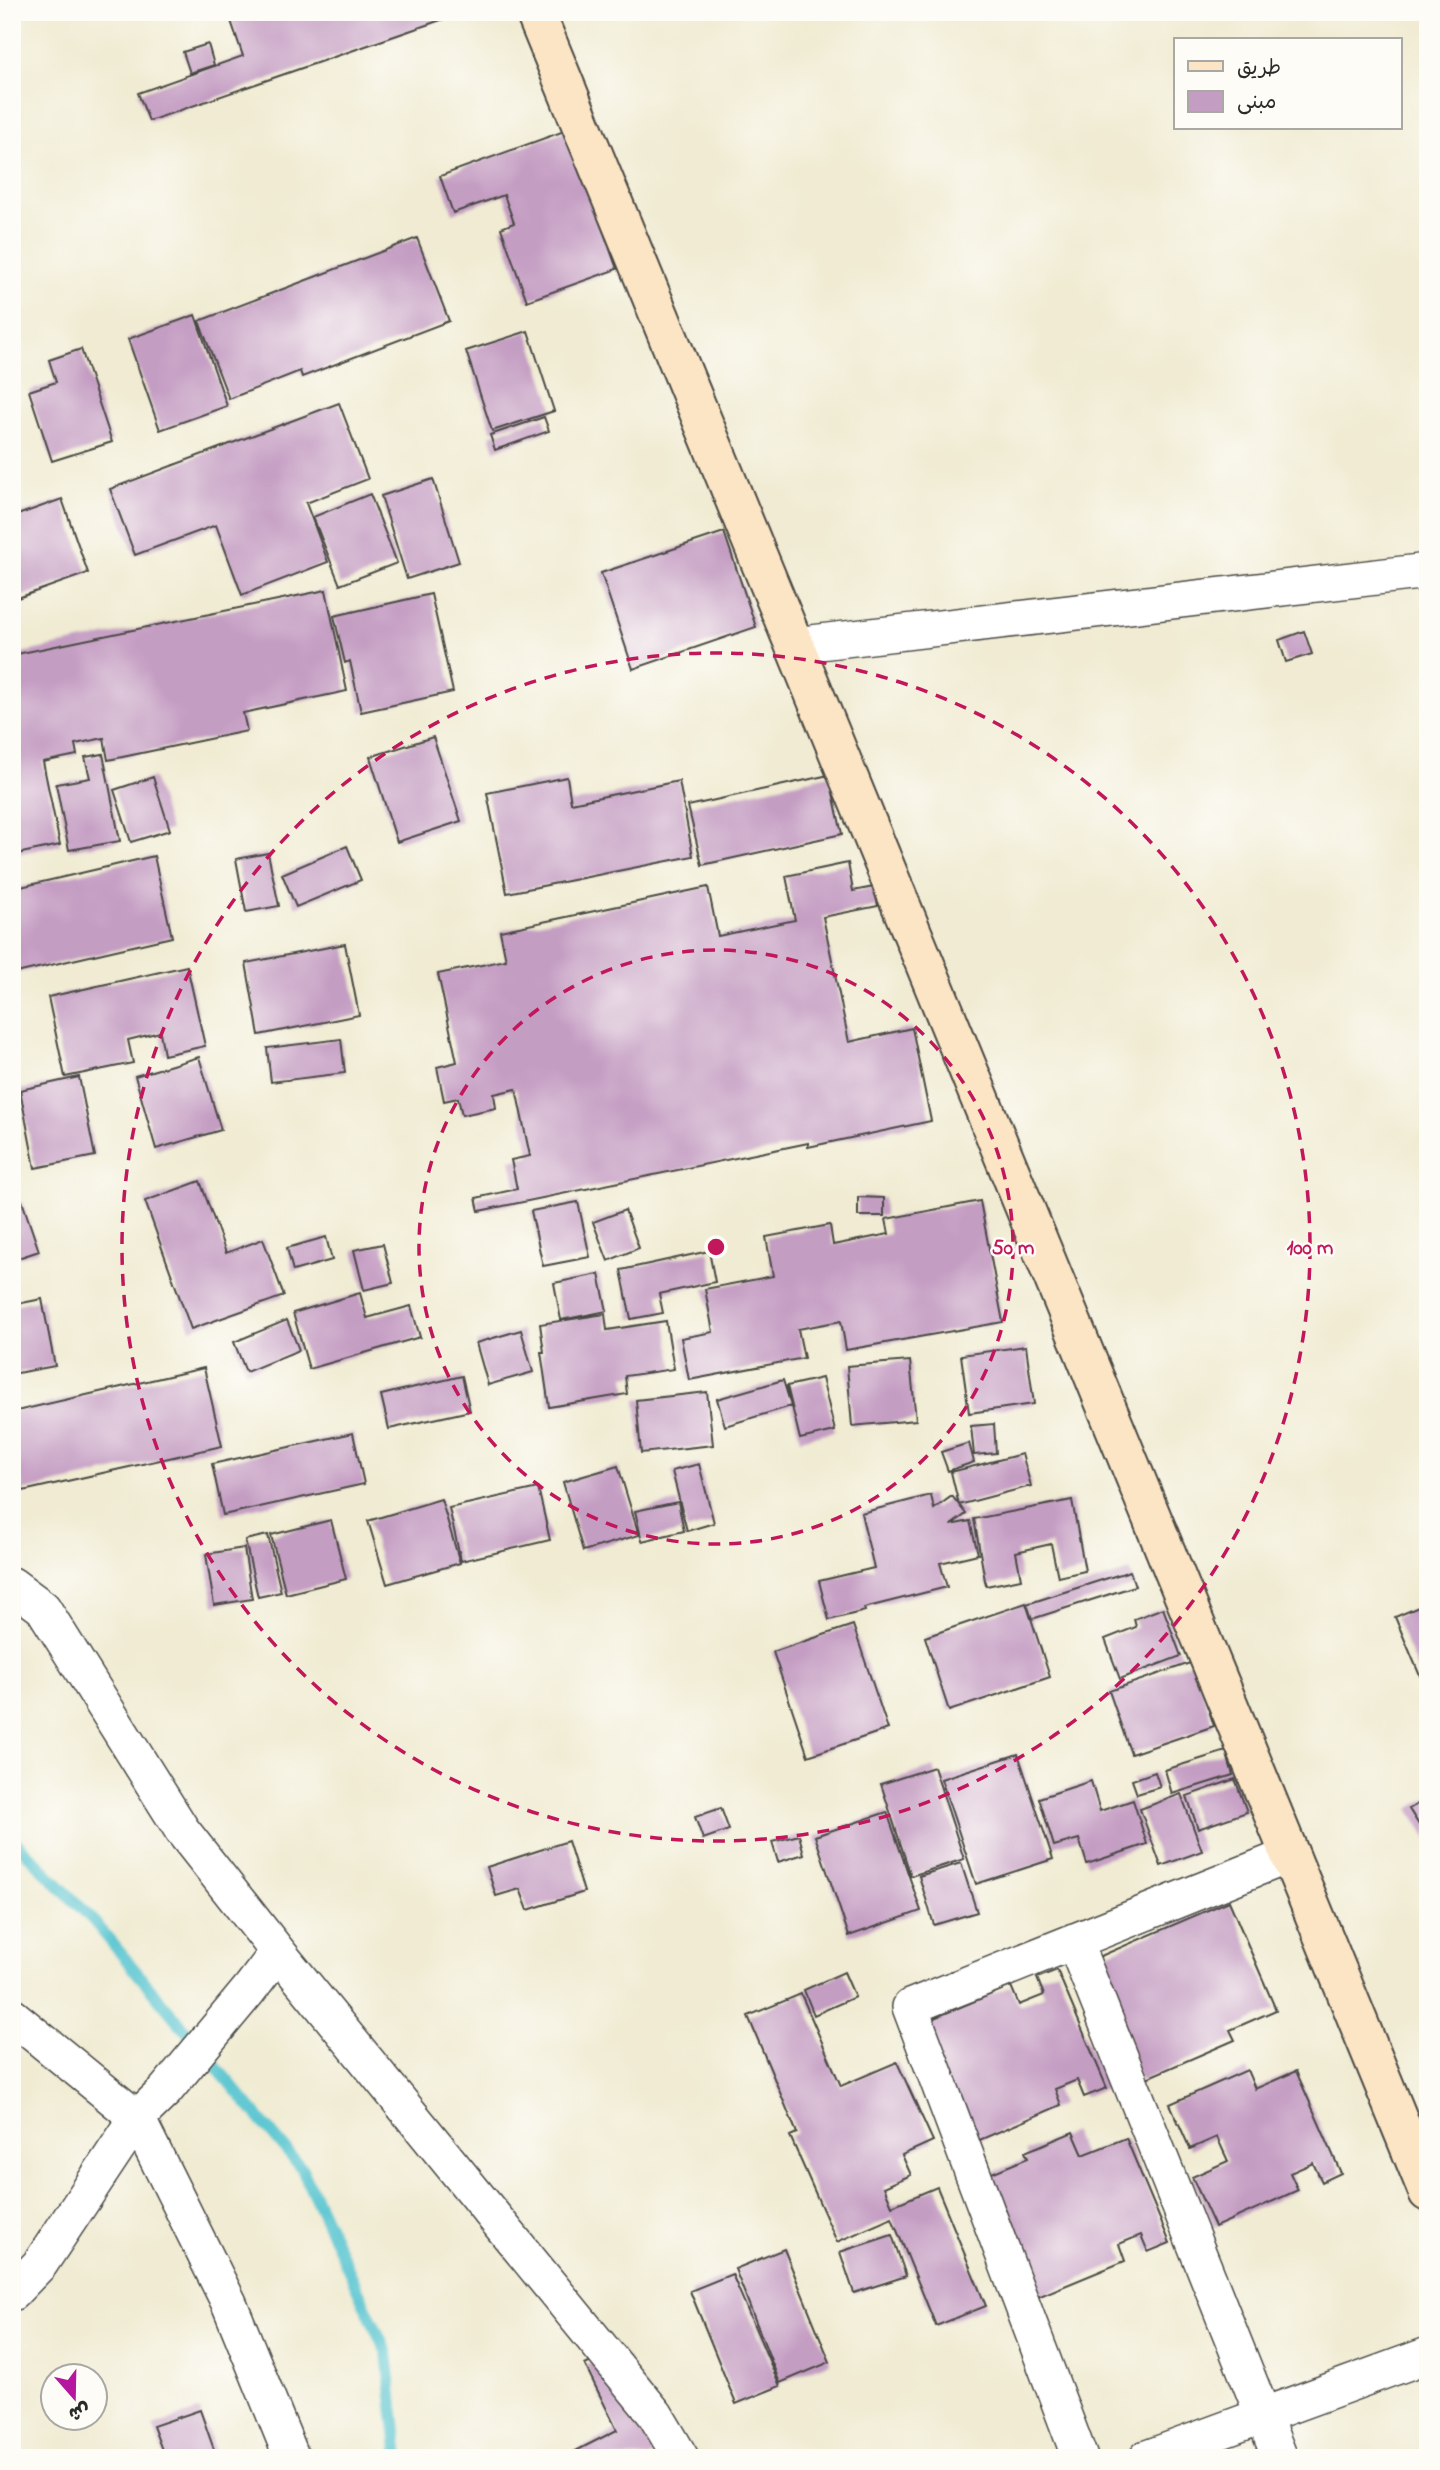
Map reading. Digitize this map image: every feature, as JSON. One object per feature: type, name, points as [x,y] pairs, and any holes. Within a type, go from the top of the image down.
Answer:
[{"type":"main road","points":[[535,12],[1428,2192]]},
{"type":"street","points":[[794,645],[1428,571]]},
{"type":"street","points":[[12,1585],[43,1608],[182,1830],[278,1952],[655,2414],[681,2458]]},
{"type":"street","points":[[1080,2458],[910,2007],[1290,1855]]},
{"type":"street","points":[[1074,1941],[1280,2458]]},
{"type":"street","points":[[12,2293],[40,2264],[137,2118],[165,2091],[278,1952]]},
{"type":"street","points":[[12,2016],[137,2118],[229,2303],[292,2458]]},
{"type":"street","points":[[1147,2458],[1428,2355]]},
{"type":"building","points":[[228,12],[461,13],[149,121],[138,93],[243,56]]},
{"type":"building","points":[[208,44],[214,65],[190,73],[183,52]]},
{"type":"building","points":[[567,130],[617,269],[527,301],[501,228],[514,223],[504,195],[453,213],[440,176]]},
{"type":"building","points":[[417,238],[449,321],[302,377],[300,371],[229,399],[199,321]]},
{"type":"building","points":[[195,315],[227,406],[160,430],[128,339]]},
{"type":"building","points":[[528,331],[554,411],[492,431],[466,351]]},
{"type":"building","points":[[81,349],[112,442],[52,461],[29,391],[56,382],[49,360]]},
{"type":"building","points":[[339,403],[368,479],[306,503],[328,562],[242,595],[216,525],[135,555],[110,489]]},
{"type":"building","points":[[544,417],[549,431],[495,450],[490,435]]},
{"type":"building","points":[[433,479],[459,562],[407,579],[381,496]]},
{"type":"building","points":[[370,494],[397,563],[340,585],[313,517]]},
{"type":"building","points":[[62,499],[88,573],[12,600],[12,517]]},
{"type":"building","points":[[724,532],[756,627],[633,669],[601,573]]},
{"type":"building","points":[[326,590],[347,691],[243,713],[247,731],[108,760],[104,738],[75,744],[77,755],[43,762],[60,845],[12,855],[12,655]]},
{"type":"building","points":[[431,594],[453,692],[361,712],[350,661],[345,663],[334,616]]},
{"type":"building","points":[[1304,631],[1312,654],[1286,662],[1279,640]]},
{"type":"building","points":[[433,737],[461,821],[397,842],[370,757]]},
{"type":"building","points":[[103,754],[120,841],[69,850],[56,784],[90,778],[85,757]]},
{"type":"building","points":[[829,775],[842,834],[702,865],[688,806]]},
{"type":"building","points":[[153,777],[170,830],[131,842],[114,790]]},
{"type":"building","points":[[567,777],[571,803],[679,781],[693,856],[507,893],[487,793]]},
{"type":"building","points":[[347,846],[361,880],[296,907],[282,874]]},
{"type":"building","points":[[268,853],[279,906],[246,912],[236,859]]},
{"type":"building","points":[[154,856],[172,937],[12,974],[12,889]]},
{"type":"building","points":[[848,863],[853,891],[874,887],[878,906],[823,917],[849,1042],[912,1028],[931,1121],[808,1147],[808,1143],[479,1211],[476,1198],[517,1189],[511,1160],[530,1156],[516,1089],[494,1094],[496,1108],[462,1115],[458,1098],[444,1101],[437,1067],[457,1062],[438,974],[506,960],[500,931],[708,887],[718,936],[795,920],[786,876]]},
{"type":"building","points":[[345,944],[359,1015],[259,1035],[246,963]]},
{"type":"building","points":[[187,966],[205,1046],[164,1055],[160,1032],[128,1040],[133,1063],[65,1077],[48,997]]},
{"type":"building","points":[[341,1039],[345,1073],[271,1082],[267,1048]]},
{"type":"building","points":[[199,1057],[221,1130],[156,1149],[135,1076]]},
{"type":"building","points":[[79,1077],[95,1156],[35,1168],[20,1090]]},
{"type":"building","points":[[200,1181],[226,1253],[263,1239],[284,1296],[191,1329],[145,1201]]},
{"type":"building","points":[[858,1197],[884,1198],[884,1216],[858,1216]]},
{"type":"building","points":[[22,1201],[39,1251],[12,1260],[12,1204]]},
{"type":"building","points":[[980,1201],[1003,1322],[846,1350],[841,1321],[798,1329],[804,1358],[689,1380],[681,1338],[713,1332],[705,1289],[773,1276],[766,1237],[830,1225],[833,1245],[889,1234],[886,1219]]},
{"type":"building","points":[[578,1202],[590,1257],[543,1266],[531,1211]]},
{"type":"building","points":[[625,1210],[639,1248],[608,1261],[593,1222]]},
{"type":"building","points":[[326,1237],[332,1260],[293,1271],[287,1248]]},
{"type":"building","points":[[383,1244],[393,1283],[364,1290],[354,1250]]},
{"type":"building","points":[[709,1251],[715,1282],[659,1294],[663,1313],[631,1319],[621,1270]]},
{"type":"building","points":[[599,1274],[607,1311],[561,1320],[554,1283]]},
{"type":"building","points":[[360,1293],[367,1318],[411,1306],[420,1337],[309,1369],[293,1313]]},
{"type":"building","points":[[42,1299],[55,1366],[12,1374],[12,1305]]},
{"type":"building","points":[[605,1314],[607,1330],[666,1321],[674,1369],[625,1376],[627,1394],[549,1407],[540,1324]]},
{"type":"building","points":[[287,1320],[299,1350],[246,1372],[234,1342]]},
{"type":"building","points":[[521,1330],[533,1372],[488,1385],[476,1343]]},
{"type":"building","points":[[1026,1346],[1034,1404],[969,1413],[961,1355]]},
{"type":"building","points":[[910,1361],[916,1420],[852,1426],[847,1366]]},
{"type":"building","points":[[204,1368],[222,1446],[23,1491],[12,1443],[12,1412]]},
{"type":"building","points":[[462,1376],[470,1411],[389,1429],[381,1395]]},
{"type":"building","points":[[822,1378],[835,1431],[800,1439],[787,1386]]},
{"type":"building","points":[[783,1380],[791,1406],[725,1426],[717,1399]]},
{"type":"building","points":[[707,1392],[713,1445],[641,1453],[636,1400]]},
{"type":"building","points":[[994,1424],[996,1453],[974,1455],[971,1426]]},
{"type":"building","points":[[353,1433],[364,1484],[223,1515],[212,1464]]},
{"type":"building","points":[[969,1443],[974,1462],[948,1471],[941,1452]]},
{"type":"building","points":[[1022,1454],[1031,1486],[959,1505],[951,1472]]},
{"type":"building","points":[[699,1464],[714,1523],[687,1531],[672,1471]]},
{"type":"building","points":[[618,1466],[639,1535],[583,1551],[563,1482]]},
{"type":"building","points":[[538,1488],[550,1540],[461,1561],[449,1508]]},
{"type":"building","points":[[931,1495],[934,1509],[952,1496],[966,1514],[951,1525],[970,1521],[978,1554],[940,1563],[947,1587],[864,1608],[865,1611],[829,1620],[819,1581],[874,1568],[861,1513]]},
{"type":"building","points":[[441,1499],[460,1563],[387,1584],[368,1521]]},
{"type":"building","points":[[1072,1500],[1085,1571],[1058,1577],[1051,1544],[1016,1552],[1021,1579],[986,1586],[974,1519]]},
{"type":"building","points":[[678,1502],[684,1531],[642,1541],[635,1511]]},
{"type":"building","points":[[331,1520],[346,1579],[286,1594],[271,1535]]},
{"type":"building","points":[[268,1535],[281,1592],[258,1597],[245,1540]]},
{"type":"building","points":[[244,1548],[252,1599],[214,1605],[206,1554]]},
{"type":"building","points":[[1130,1571],[1135,1586],[1032,1619],[1027,1604]]},
{"type":"building","points":[[1026,1603],[1050,1677],[949,1711],[925,1637]]},
{"type":"building","points":[[1428,1603],[1428,1673],[1420,1676],[1395,1617]]},
{"type":"building","points":[[1163,1608],[1181,1656],[1120,1679],[1105,1639],[1136,1627],[1134,1619]]},
{"type":"building","points":[[853,1625],[888,1729],[808,1756],[773,1652]]},
{"type":"building","points":[[1193,1662],[1214,1726],[1131,1754],[1109,1691]]},
{"type":"building","points":[[1226,1751],[1233,1775],[1172,1794],[1165,1770]]},
{"type":"building","points":[[1018,1754],[1053,1859],[976,1884],[941,1779]]},
{"type":"building","points":[[934,1767],[964,1859],[911,1876],[881,1784]]},
{"type":"building","points":[[1155,1772],[1160,1787],[1137,1794],[1132,1780]]},
{"type":"building","points":[[1235,1779],[1247,1812],[1198,1829],[1187,1796]]},
{"type":"building","points":[[1091,1781],[1100,1811],[1133,1800],[1147,1844],[1087,1864],[1079,1839],[1054,1846],[1039,1798]]},
{"type":"building","points":[[1181,1794],[1202,1851],[1161,1866],[1140,1809]]},
{"type":"building","points":[[1428,1798],[1428,1839],[1409,1809]]},
{"type":"building","points":[[721,1808],[729,1830],[703,1839],[695,1817]]},
{"type":"building","points":[[887,1812],[921,1911],[849,1936],[815,1836]]},
{"type":"building","points":[[799,1835],[804,1854],[778,1862],[772,1842]]},
{"type":"building","points":[[568,1841],[584,1892],[528,1910],[520,1889],[496,1896],[487,1867]]},
{"type":"building","points":[[961,1863],[977,1912],[934,1925],[919,1876]]},
{"type":"building","points":[[1229,1901],[1276,2010],[1230,2030],[1235,2040],[1140,2081],[1089,1961]]},
{"type":"building","points":[[1057,1970],[1107,2088],[1084,2097],[1077,2080],[1055,2089],[1061,2105],[968,2145],[917,2025],[1011,1986],[1019,2005],[1044,1995],[1037,1978]]},
{"type":"building","points":[[844,1972],[855,1997],[814,2015],[804,1990]]},
{"type":"building","points":[[801,1994],[841,2086],[897,2062],[933,2141],[902,2155],[911,2175],[884,2187],[892,2206],[937,2187],[986,2306],[936,2326],[892,2218],[837,2242],[790,2136],[797,2133],[748,2016]]},
{"type":"building","points":[[1247,2070],[1255,2089],[1296,2071],[1341,2173],[1322,2182],[1313,2163],[1290,2173],[1298,2190],[1215,2227],[1192,2177],[1228,2161],[1217,2137],[1190,2149],[1170,2104]]},
{"type":"building","points":[[1073,2132],[1083,2155],[1126,2138],[1170,2243],[1148,2252],[1141,2235],[1119,2244],[1125,2261],[1028,2301],[977,2179],[1028,2158],[1025,2152]]},
{"type":"building","points":[[892,2235],[906,2276],[854,2293],[840,2252]]},
{"type":"building","points":[[784,2249],[830,2362],[780,2383],[735,2269]]},
{"type":"building","points":[[732,2274],[780,2386],[736,2404],[690,2291]]},
{"type":"building","points":[[619,2348],[680,2441],[648,2458],[562,2458],[617,2430],[585,2365]]},
{"type":"building","points":[[200,2410],[217,2458],[165,2458],[153,2426]]},
{"type":"waterway","points":[[12,1838],[92,1919],[302,2169],[387,2353],[399,2458]]}]
